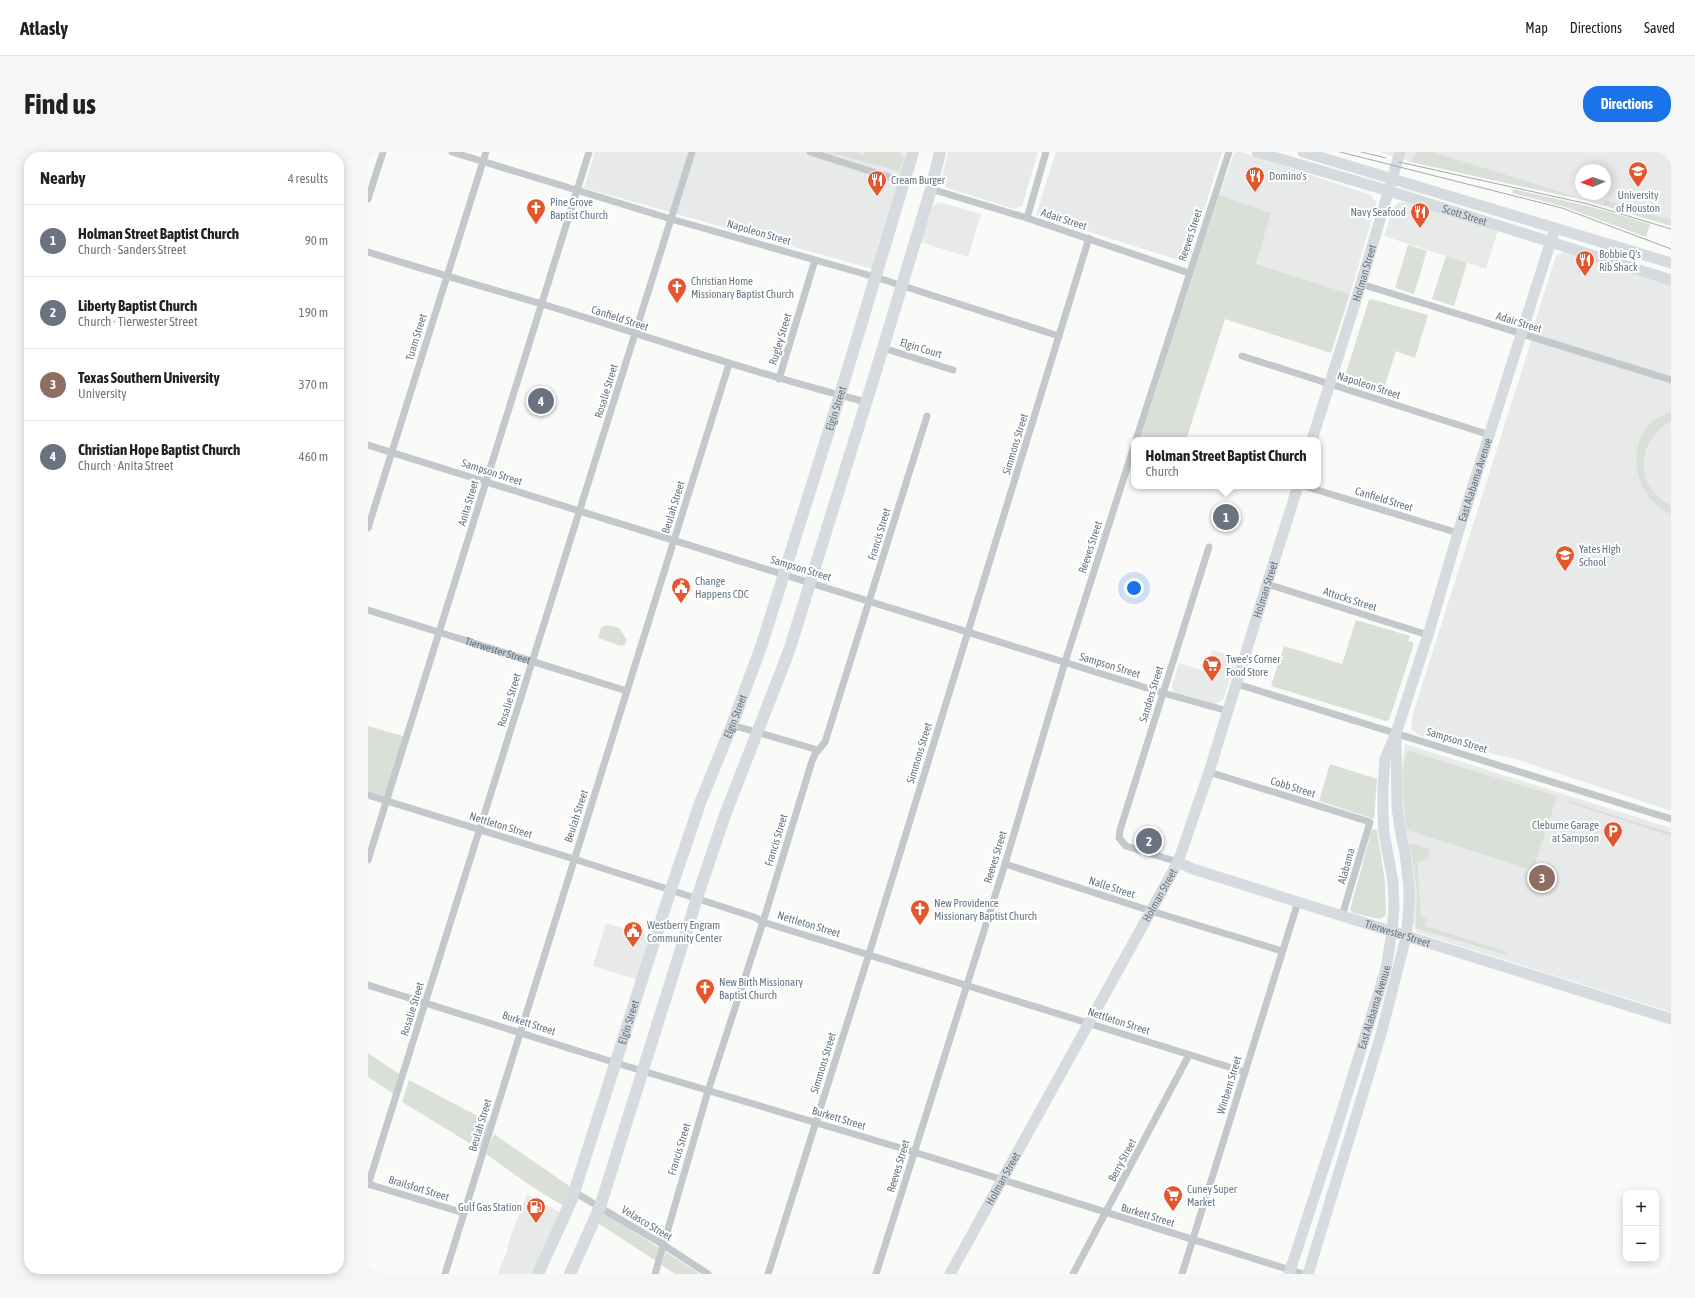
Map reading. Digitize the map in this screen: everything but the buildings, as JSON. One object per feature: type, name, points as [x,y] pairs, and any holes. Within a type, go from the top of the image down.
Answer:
[{"type":"main road","name":"Elgin Street","points":[[538,1274],[552,1246],[574,1192],[700,803],[732,726],[762,644],[840,395],[913,152]]},
{"type":"main road","points":[[570,1274],[600,1207],[697,898],[726,815],[789,650],[902,286],[931,190],[940,152]]},
{"type":"street","points":[[368,199],[383,152]]},
{"type":"street","name":"Napoleon Street","points":[[452,152],[671,219],[875,277],[1059,336]]},
{"type":"street","name":"Tuam Street","points":[[368,528],[486,152]]},
{"type":"street","name":"Anita Street","points":[[368,860],[589,152]]},
{"type":"street","name":"Rosalie Street","points":[[368,1184],[692,152]]},
{"type":"street","points":[[810,152],[905,182]]},
{"type":"street","points":[[1027,218],[1046,152]]},
{"type":"street","name":"Reeves Street","points":[[1137,437],[1229,152]]},
{"type":"street","name":"Scott Street","points":[[1257,152],[1389,191],[1671,280]]},
{"type":"street","name":"Scott Street","points":[[1303,152],[1671,263]]},
{"type":"street","name":"Holman Street","points":[[1313,437],[1361,284],[1400,152]]},
{"type":"street","name":"Adair Street","points":[[931,190],[1027,218],[1189,273]]},
{"type":"street","name":"East Alabama Avenue","points":[[1290,1272],[1383,977],[1392,932],[1393,882],[1384,833],[1383,787],[1385,759],[1396,733],[1428,635],[1458,533],[1556,228]]},
{"type":"street","name":"Simmons Street","points":[[768,1274],[869,954],[1089,238]]},
{"type":"street","name":"Canfield Street","points":[[368,252],[447,277],[541,304],[729,364],[866,402]]},
{"type":"street","name":"Rugley Street","points":[[779,379],[815,260]]},
{"type":"street","name":"Adair Street","points":[[1361,284],[1671,380]]},
{"type":"street","name":"Elgin Court","points":[[883,348],[953,370]]},
{"type":"street","name":"Napoleon Street","points":[[1242,356],[1490,435]]},
{"type":"street","name":"Beulah Street","points":[[445,1274],[729,364]]},
{"type":"street","name":"Francis Street","points":[[654,1274],[661,1255],[662,1244],[708,1091],[763,922],[812,761],[818,750],[825,742],[927,416]]},
{"type":"street","name":"Sampson Street","points":[[368,445],[1163,693],[1228,711]]},
{"type":"street","name":"Reeves Street","points":[[876,1274],[1005,864],[1065,662],[1131,455]]},
{"type":"street","name":"Holman Street","points":[[950,1274],[1178,862],[1210,772],[1266,584],[1297,489]]},
{"type":"street","name":"Canfield Street","points":[[1314,489],[1458,533]]},
{"type":"street","name":"Sanders Street","points":[[1126,846],[1119,838],[1120,830],[1209,547]]},
{"type":"street","name":"Attucks Street","points":[[1266,584],[1428,635]]},
{"type":"street","name":"Tierwester Street","points":[[368,610],[627,691]]},
{"type":"street","name":"Sampson Street","points":[[1237,684],[1671,819]]},
{"type":"street","points":[[732,726],[818,750]]},
{"type":"street","name":"East Alabama Avenue","points":[[1308,1274],[1381,1034],[1406,936],[1409,889],[1405,853],[1397,808],[1396,733]]},
{"type":"street","name":"Cobb Street","points":[[1210,772],[1370,822]]},
{"type":"street","name":"Nettleton Street","points":[[368,795],[671,889],[754,917],[763,922],[1245,1072]]},
{"type":"street","name":"Alabama","points":[[1342,916],[1370,822]]},
{"type":"street","name":"Tierwester Street","points":[[1126,846],[1178,862],[1193,869],[1671,1019]]},
{"type":"street","name":"Nalle Street","points":[[1005,864],[1151,912],[1282,951]]},
{"type":"street","name":"Winbern Street","points":[[1182,1274],[1298,902]]},
{"type":"street","name":"Burkett Street","points":[[368,985],[616,1063],[914,1152],[1290,1272],[1303,1274]]},
{"type":"street","name":"Berry Street","points":[[1072,1274],[1106,1213],[1189,1055]]},
{"type":"street","name":"Brailsfort Street","points":[[368,1184],[464,1213]]},
{"type":"street","name":"Velasco Street","points":[[574,1192],[662,1244],[708,1274]]},
{"type":"shaded area","points":[[595,152],[905,152],[906,156],[873,269],[584,188]]},
{"type":"shaded area","points":[[827,152],[858,152],[858,154],[864,154],[864,152],[900,152],[903,159],[899,171]]},
{"type":"shaded area","points":[[948,152],[1038,152],[1022,206],[1015,209],[947,188],[942,182],[942,177]]},
{"type":"shaded area","points":[[1056,152],[1222,152],[1188,263],[1036,215]]},
{"type":"shaded area","points":[[1235,152],[1242,152],[1371,195],[1373,199],[1377,201],[1350,294],[1255,264],[1271,214],[1219,195]]},
{"type":"shaded area","name":"University of Houston","points":[[1379,152],[1671,152],[1671,226],[1584,200],[1611,200],[1611,164],[1575,164],[1575,198],[1411,162]]},
{"type":"shaded area","points":[[1416,152],[1433,152],[1575,197],[1575,198],[1411,162]]},
{"type":"shaded area","points":[[1513,189],[1596,208],[1650,224],[1646,237],[1562,206],[1512,193]]},
{"type":"shaded area","points":[[1219,195],[1271,213],[1256,264],[1350,294],[1331,353],[1225,319],[1187,437],[1141,437]]},
{"type":"shaded area","points":[[1605,200],[1671,220],[1671,226],[1589,201],[1603,204]]},
{"type":"shaded area","points":[[938,202],[981,214],[968,257],[920,242],[931,208]]},
{"type":"shaded area","points":[[1404,202],[1415,204],[1498,230],[1486,269],[1384,236],[1393,208],[1398,203]]},
{"type":"shaded area","points":[[1408,245],[1427,251],[1414,294],[1395,288]]},
{"type":"shaded area","name":"Yates High School","points":[[1566,251],[1671,284],[1671,811],[1515,759],[1421,736],[1411,729],[1413,714],[1529,348],[1534,325],[1556,256]]},
{"type":"shaded area","points":[[1446,256],[1467,263],[1454,306],[1432,299]]},
{"type":"shaded area","points":[[1371,299],[1428,315],[1415,358],[1396,351],[1383,391],[1344,379],[1369,300]]},
{"type":"shaded area","points":[[1671,412],[1671,421],[1660,429],[1651,439],[1646,451],[1644,463],[1645,476],[1650,488],[1659,497],[1671,505],[1671,514],[1657,505],[1646,492],[1639,478],[1636,462],[1638,446],[1644,431],[1655,420]]},
{"type":"shaded area","points":[[1356,620],[1410,636],[1408,641],[1413,642],[1413,647],[1389,720],[1386,721],[1271,686],[1284,646],[1342,664]]},
{"type":"shaded area","points":[[606,625],[619,628],[627,640],[624,645],[621,646],[598,638],[601,628]]},
{"type":"shaded area","points":[[1212,650],[1237,658],[1223,700],[1213,705],[1173,692],[1172,686],[1179,663],[1203,671],[1207,661],[1209,662]]},
{"type":"shaded area","points":[[368,726],[406,737],[386,801],[368,795]]},
{"type":"shaded area","points":[[1405,744],[1671,828],[1671,1012],[1416,931],[1413,923],[1414,910],[1403,821],[1400,782]]},
{"type":"shaded area","points":[[1408,751],[1557,796],[1534,867],[1529,869],[1407,830],[1403,778],[1405,758]]},
{"type":"shaded area","points":[[1330,764],[1377,779],[1374,819],[1319,801]]},
{"type":"shaded area","points":[[1569,801],[1671,833],[1671,836],[1569,803]]},
{"type":"shaded area","points":[[1372,829],[1377,830],[1385,882],[1386,915],[1380,919],[1353,913],[1350,910]]},
{"type":"shaded area","points":[[1410,844],[1430,849],[1426,858],[1417,862],[1421,917],[1427,918],[1425,926],[1508,952],[1507,955],[1416,928],[1417,889]]},
{"type":"shaded area","points":[[606,923],[651,937],[638,980],[593,966]]},
{"type":"shaded area","points":[[368,1053],[399,1074],[394,1094],[368,1077]]},
{"type":"shaded area","points":[[409,1080],[489,1122],[481,1150],[402,1102]]},
{"type":"shaded area","points":[[494,1134],[572,1188],[565,1207],[531,1186],[486,1154]]},
{"type":"shaded area","name":"Gulf Gas Station","points":[[527,1194],[561,1213],[534,1274],[498,1274],[506,1254],[511,1235]]},
{"type":"shaded area","points":[[603,1212],[659,1248],[656,1261],[598,1223]]},
{"type":"shaded area","points":[[666,1252],[700,1274],[675,1274],[661,1265]]},
{"type":"tram line","points":[[1340,152],[1562,208],[1671,249]]},
{"type":"tram line","points":[[1361,152],[1386,158]]},
{"type":"tram line","points":[[1399,162],[1588,204],[1671,229]]},
{"type":"place","name":"University of Houston","points":[[1638,188]]},
{"type":"place","name":"Domino's","points":[[1255,193]]},
{"type":"place","name":"Cream Burger","points":[[877,197]]},
{"type":"place","name":"Pine Grove Baptist Church","points":[[536,225]]},
{"type":"place","name":"Navy Seafood","points":[[1420,229]]},
{"type":"place","name":"Bobbie Q's Rib Shack","points":[[1585,277]]},
{"type":"place","name":"Christian Home Missionary Baptist Church","points":[[677,304]]},
{"type":"place","name":"Christian Hope Baptist Church","points":[[541,401]]},
{"type":"place","name":"Holman Street Baptist Church","points":[[1226,517]]},
{"type":"place","name":"Yates High School","points":[[1565,572]]},
{"type":"place","name":"Change Happens CDC","points":[[681,604]]},
{"type":"place","name":"Twee's Corner Food Store","points":[[1212,682]]},
{"type":"place","name":"Liberty Baptist Church","points":[[1149,841]]},
{"type":"place","name":"Cleburne Garage at Sampson","points":[[1613,848]]},
{"type":"place","name":"Texas Southern University","points":[[1542,878]]},
{"type":"place","name":"New Providence Missionary Baptist Church","points":[[920,926]]},
{"type":"place","name":"Westberry Engram Community Center","points":[[633,948]]},
{"type":"place","name":"New Birth Missionary Baptist Church","points":[[705,1005]]},
{"type":"place","name":"Cuney Super Market","points":[[1173,1212]]},
{"type":"place","name":"Gulf Gas Station","points":[[536,1224]]}]
